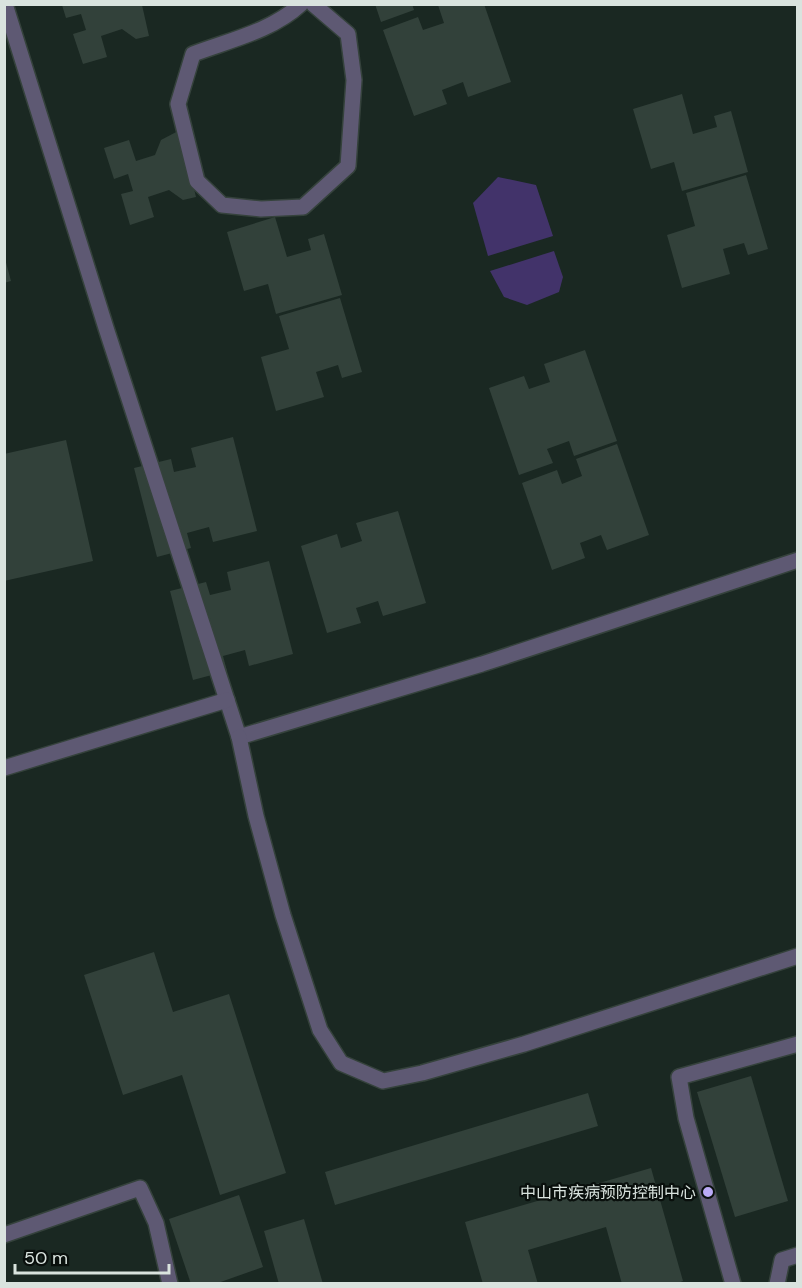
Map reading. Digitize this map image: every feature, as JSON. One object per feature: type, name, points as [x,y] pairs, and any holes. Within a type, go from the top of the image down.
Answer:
[{"type":"street","points":[[5,4],[106,328],[227,700],[283,915],[320,1030],[341,1063],[383,1081],[422,1073],[524,1044],[798,956]]},
{"type":"street","points":[[301,4],[288,16],[274,24],[193,54],[178,104],[197,182],[222,205],[261,209],[303,207],[348,166],[354,80],[348,34],[313,4]]},
{"type":"street","points":[[238,737],[482,664],[798,560]]},
{"type":"street","points":[[4,768],[227,700]]},
{"type":"street","points":[[734,1284],[686,1118],[679,1077],[798,1044]]},
{"type":"street","points":[[4,1235],[140,1188],[156,1223],[170,1284]]},
{"type":"street","points":[[777,1284],[782,1260],[798,1255]]},
{"type":"shaded area","points":[[498,177],[536,185],[553,236],[488,256],[473,203]]},
{"type":"shaded area","points":[[554,251],[563,277],[559,292],[527,305],[504,297],[490,271]]},
{"type":"building","points":[[375,4],[412,4],[414,10],[381,22]]},
{"type":"building","points":[[484,4],[511,82],[468,97],[463,82],[442,90],[447,104],[414,116],[383,30],[418,17],[423,30],[444,23],[438,5]]},
{"type":"building","points":[[62,5],[142,5],[149,36],[136,39],[122,29],[101,36],[107,57],[83,64],[73,34],[86,30],[81,14],[66,18]]},
{"type":"building","points":[[682,94],[693,134],[717,127],[714,116],[731,111],[748,172],[682,191],[674,162],[651,169],[633,109]]},
{"type":"building","points":[[180,130],[196,197],[183,200],[169,190],[148,197],[154,217],[130,225],[121,194],[133,191],[128,174],[114,179],[104,148],[129,140],[136,161],[155,155],[161,140]]},
{"type":"building","points":[[746,175],[768,249],[748,255],[744,243],[723,249],[730,274],[682,288],[667,235],[695,226],[686,193]]},
{"type":"building","points":[[275,217],[287,257],[311,250],[308,239],[324,234],[342,295],[276,314],[268,284],[244,291],[227,232]]},
{"type":"building","points":[[4,255],[11,281],[4,283]]},
{"type":"building","points":[[340,298],[362,372],[342,378],[338,365],[316,372],[324,397],[276,411],[261,357],[289,349],[279,316]]},
{"type":"building","points":[[585,350],[617,441],[574,456],[569,441],[547,449],[553,463],[519,475],[489,388],[524,376],[529,389],[550,382],[544,364]]},
{"type":"building","points":[[233,437],[257,531],[213,542],[209,527],[187,533],[191,548],[157,557],[134,468],[171,459],[174,472],[196,467],[191,448]]},
{"type":"building","points":[[66,440],[93,561],[4,581],[4,454]]},
{"type":"building","points":[[617,444],[649,535],[607,550],[601,535],[580,543],[585,558],[552,570],[522,483],[557,470],[562,484],[582,476],[576,459]]},
{"type":"building","points":[[398,511],[426,603],[383,616],[378,601],[356,608],[361,623],[327,633],[301,546],[337,534],[341,548],[362,541],[356,523]]},
{"type":"building","points":[[269,561],[293,654],[249,666],[245,650],[223,656],[227,671],[193,680],[170,591],[206,582],[210,595],[231,590],[227,572]]},
{"type":"building","points":[[154,952],[173,1012],[229,994],[286,1173],[220,1195],[182,1075],[123,1095],[84,975]]},
{"type":"building","points":[[751,1076],[788,1201],[735,1217],[697,1092]]},
{"type":"building","points":[[588,1093],[598,1126],[335,1205],[325,1172]]},
{"type":"building","points":[[651,1168],[683,1281],[675,1284],[622,1284],[606,1227],[528,1250],[538,1284],[483,1284],[465,1222]]},
{"type":"building","points":[[239,1195],[263,1267],[215,1284],[191,1284],[169,1219]]},
{"type":"building","points":[[304,1219],[323,1284],[279,1284],[264,1231]]},
{"type":"place","name":"中山市疾病预防控制中心","points":[[708,1192]]}]
